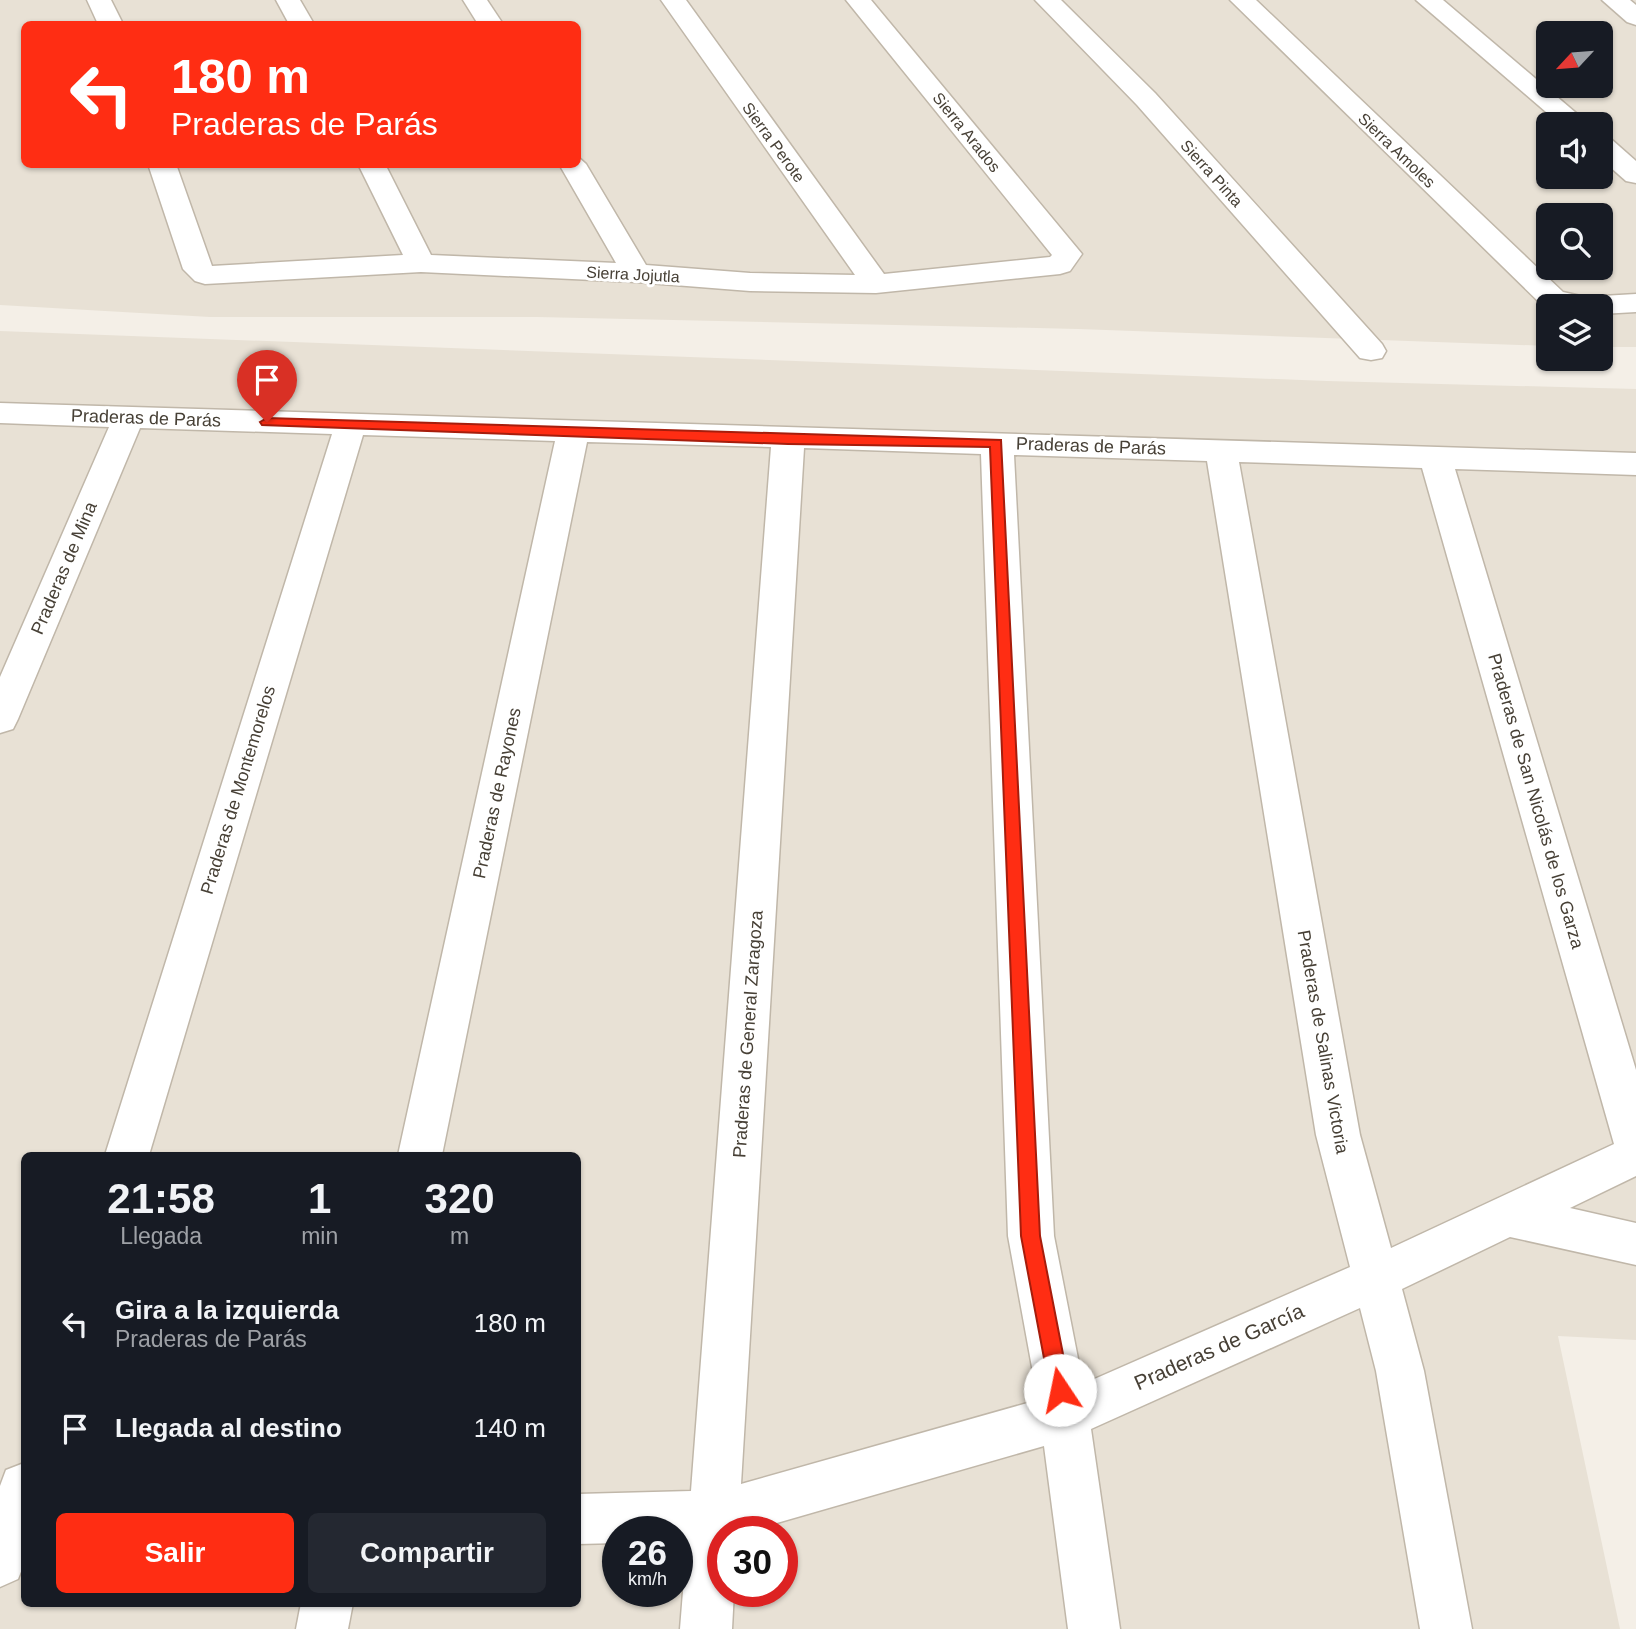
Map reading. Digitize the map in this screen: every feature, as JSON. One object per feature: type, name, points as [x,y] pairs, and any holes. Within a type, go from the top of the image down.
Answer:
[{"type":"street","points":[[99,0],[109,21]]},
{"type":"street","points":[[288,0],[299,21]]},
{"type":"street","points":[[475,0],[488,21]]},
{"type":"street","name":"Sierra Perote","points":[[673,0],[876,284]]},
{"type":"street","name":"Sierra Arados","points":[[858,0],[1067,254],[1060,265]]},
{"type":"street","name":"Sierra Pinta","points":[[1047,0],[1146,99],[1371,351]]},
{"type":"street","name":"Sierra Amoles","points":[[1242,0],[1553,299],[1585,306],[1636,303]]},
{"type":"street","points":[[1427,0],[1562,112]]},
{"type":"street","points":[[1614,0],[1636,17]]},
{"type":"street","points":[[1613,155],[1636,175]]},
{"type":"street","name":"Sierra Jojutla","points":[[163,168],[198,269],[205,275],[421,263],[636,273],[750,282],[876,284],[1060,265]]},
{"type":"street","points":[[373,168],[421,263]]},
{"type":"street","points":[[574,168],[636,273]]},
{"type":"street","name":"Praderas de Parás","points":[[0,413],[1636,464]]},
{"type":"street","name":"Praderas de Mina","points":[[0,719],[129,416]]},
{"type":"street","name":"Praderas de Montemorelos","points":[[128,1152],[350,425]]},
{"type":"street","name":"Praderas de Rayones","points":[[421,1152],[573,432]]},
{"type":"street","name":"Praderas de General Zaragoza","points":[[715,1516],[788,439]]},
{"type":"street","points":[[997,443],[1031,1236],[1065,1416],[1094,1629]]},
{"type":"street","name":"Praderas de Salinas Victoria","points":[[1221,450],[1338,1135],[1400,1371],[1446,1629]]},
{"type":"street","name":"Praderas de San Nicolás de los Garza","points":[[1435,458],[1636,1143]]},
{"type":"street","name":"Praderas de García","points":[[715,1516],[1065,1416],[1374,1279],[1636,1155]]},
{"type":"street","points":[[1510,1216],[1636,1244]]},
{"type":"street","points":[[0,1486],[21,1488]]},
{"type":"street","points":[[0,1561],[21,1497]]},
{"type":"street","name":"Praderas de García","points":[[581,1519],[707,1516]]},
{"type":"street","points":[[322,1629],[326,1607]]},
{"type":"street","name":"Praderas de General Zaragoza","points":[[706,1629],[708,1607]]},
{"type":"shaded area","points":[[0,0],[1636,0],[1636,347],[1613,347],[1613,294],[1536,294],[1536,346],[1078,329],[537,317],[210,317],[0,305]]},
{"type":"shaded area","points":[[0,331],[1327,381],[1636,389],[1636,1340],[1558,1336],[1620,1629],[0,1629]]},
{"type":"route","points":[[267,422],[997,443],[1031,1236],[1060,1390]]}]
